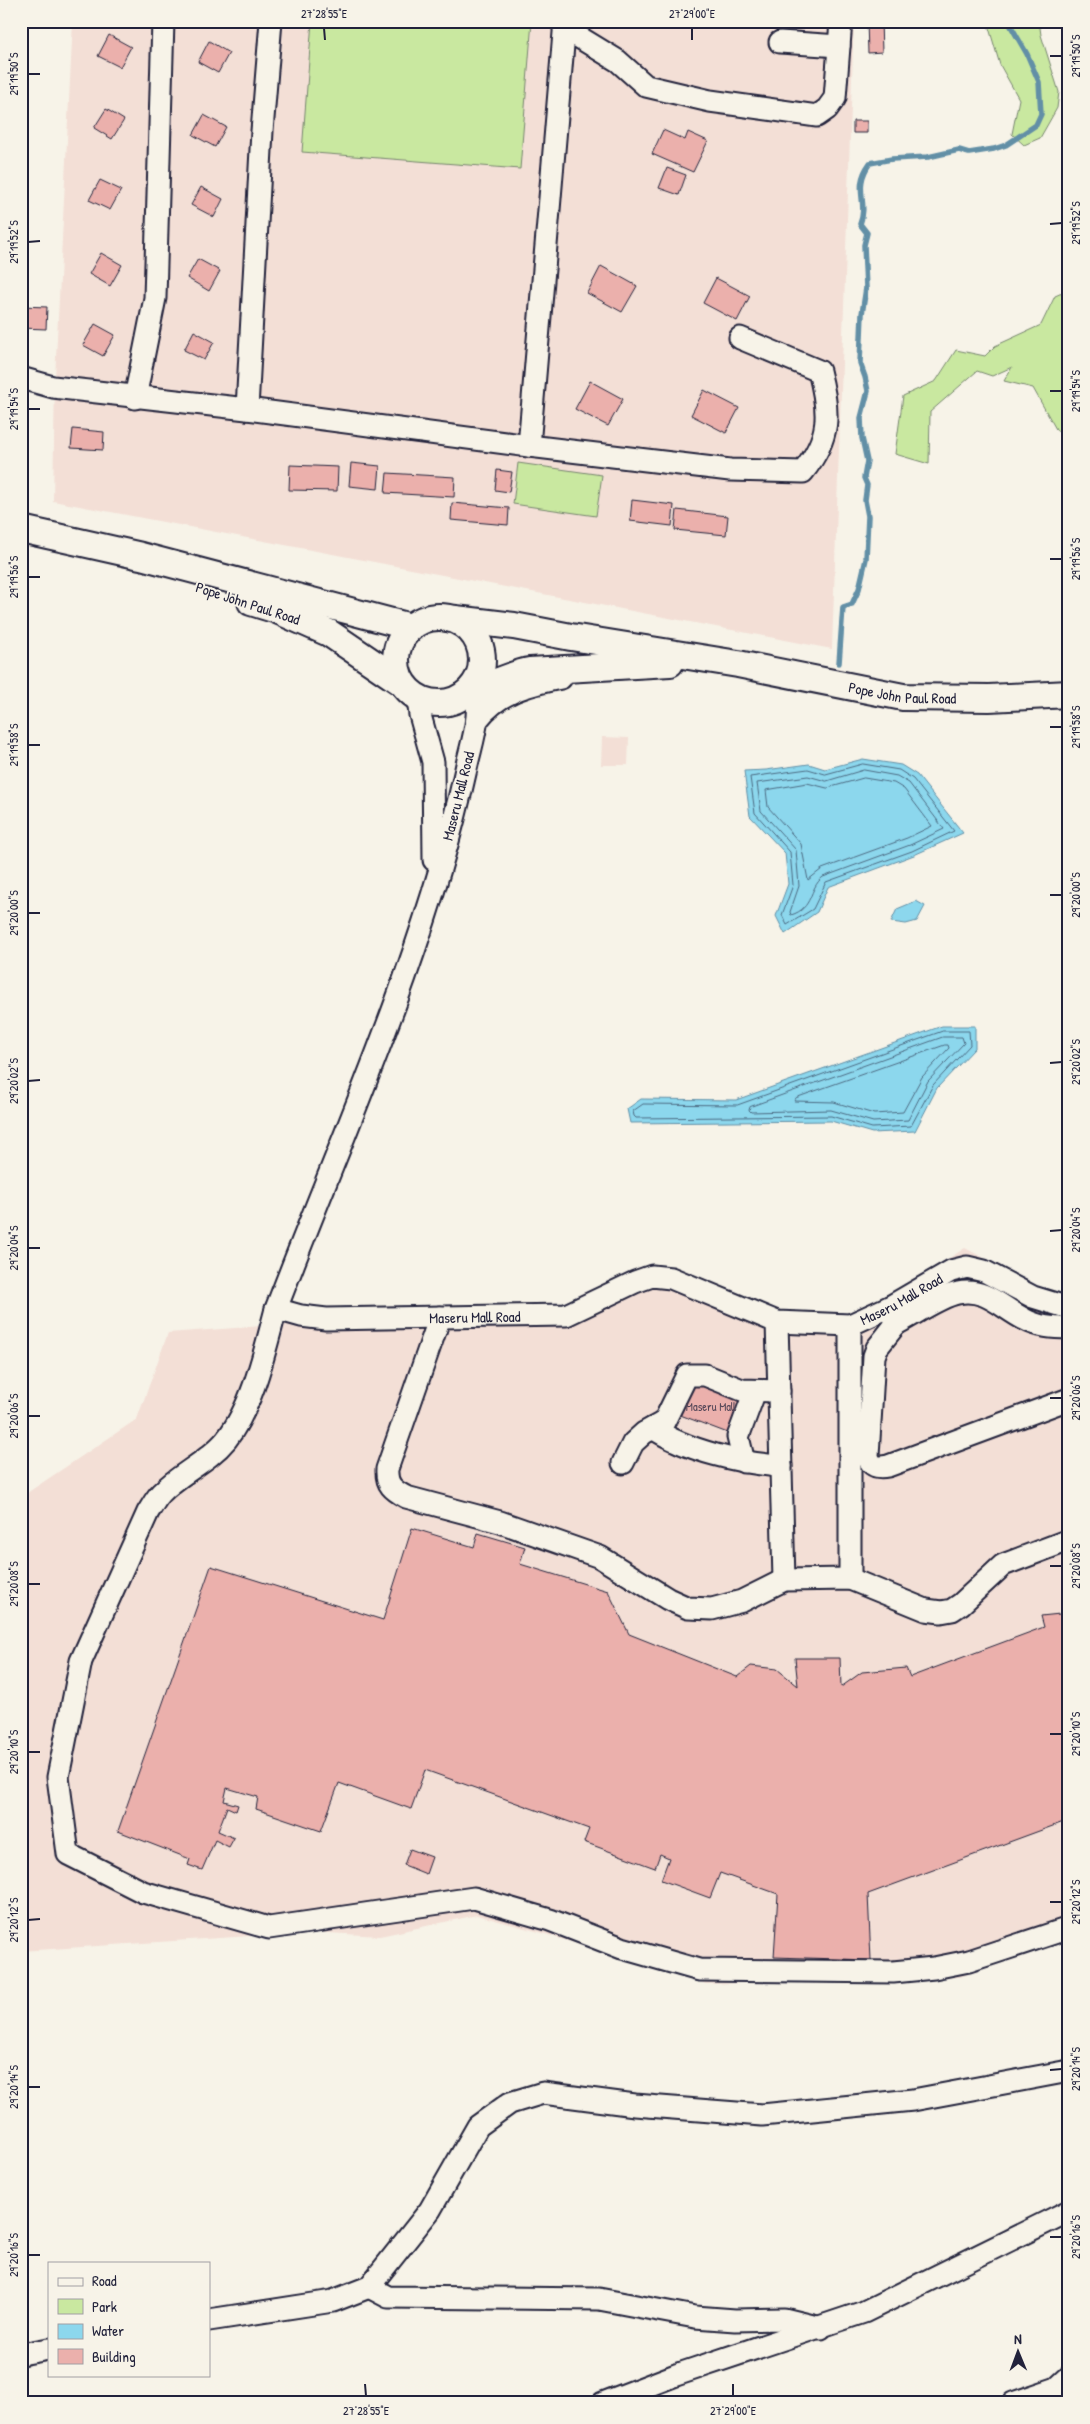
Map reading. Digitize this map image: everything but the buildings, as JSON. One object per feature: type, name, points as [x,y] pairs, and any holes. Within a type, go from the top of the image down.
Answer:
[{"type":"main road","name":"Pope John Paul Road","points":[[21,529],[84,543],[411,627]]},
{"type":"main road","name":"Pope John Paul Road","points":[[84,543],[132,566],[277,610],[307,622],[351,646],[410,690]]},
{"type":"main road","points":[[432,618],[447,618],[470,630],[479,644],[482,661],[478,678],[473,687],[461,698],[447,703],[432,703],[410,690],[396,666],[397,649],[405,633],[411,627],[432,618]]},
{"type":"main road","name":"Pope John Paul Road","points":[[447,618],[514,626],[738,664],[903,696],[979,698],[1069,694]]},
{"type":"main road","name":"Pope John Paul Road","points":[[473,687],[488,685],[516,673],[659,663],[738,664]]},
{"type":"street","points":[[135,398],[155,298],[163,21]]},
{"type":"street","points":[[247,409],[261,141],[271,21]]},
{"type":"street","points":[[530,446],[564,25],[618,61],[646,86],[710,101],[817,116],[828,109],[836,98],[841,21]]},
{"type":"street","points":[[780,42],[839,46]]},
{"type":"street","points":[[21,378],[53,387],[135,398],[247,409],[530,446],[730,470],[802,472],[813,459],[827,426],[824,392],[819,370],[740,338]]},
{"type":"street","points":[[477,720],[486,708],[505,694],[525,686],[579,675],[588,668]]},
{"type":"street","name":"Maseru Mall Road","points":[[473,687],[477,698],[477,720],[457,809],[410,960],[276,1308],[301,1316],[326,1319],[566,1315],[635,1282],[652,1276],[671,1278],[777,1322],[850,1325],[893,1315],[951,1271],[967,1268],[984,1271],[1033,1298],[1069,1308]]},
{"type":"street","name":"Maseru Mall Road","points":[[410,690],[420,715],[433,762],[435,855],[428,903]]},
{"type":"street","points":[[1069,1328],[1056,1328],[1032,1322],[990,1297],[969,1291],[955,1293],[893,1315],[874,1356],[868,1456],[870,1463],[874,1466],[888,1466],[1069,1399]]},
{"type":"street","points":[[276,1308],[260,1365],[241,1415],[226,1440],[210,1456],[160,1493],[148,1512],[81,1661],[58,1777],[68,1854],[143,1892],[269,1928],[474,1898],[550,1920],[622,1948],[699,1970],[892,1972],[934,1968],[969,1961],[1069,1928]]},
{"type":"street","points":[[440,1317],[387,1469],[386,1476],[393,1490],[406,1496],[500,1522],[600,1557],[668,1599],[688,1608],[712,1609],[742,1601],[784,1580],[850,1578],[926,1610],[941,1612],[952,1610],[961,1604],[1003,1565],[1069,1540]]},
{"type":"street","points":[[777,1322],[784,1580]]},
{"type":"street","points":[[850,1325],[850,1578]]},
{"type":"street","points":[[624,1463],[633,1443],[664,1422],[687,1375],[705,1375],[742,1390],[779,1391]]},
{"type":"street","points":[[744,1462],[738,1437],[754,1391]]},
{"type":"street","points":[[653,1428],[663,1435],[729,1459],[781,1466]]},
{"type":"street","points":[[210,2320],[333,2301],[369,2287],[430,2210],[478,2126],[510,2103],[543,2093],[635,2105],[762,2115],[913,2100],[1069,2071]]},
{"type":"street","points":[[602,2403],[676,2375],[822,2328],[864,2312],[1069,2211]]},
{"type":"street","points":[[369,2287],[388,2297],[599,2299],[695,2317],[735,2320],[784,2319],[822,2328]]},
{"type":"street","points":[[21,2354],[48,2349]]},
{"type":"street","points":[[1013,2403],[1057,2388],[1069,2377]]},
{"type":"shaded area","points":[[73,21],[854,21],[832,649],[53,501],[55,378]]},
{"type":"shaded area","points":[[602,737],[629,738],[628,765],[601,765]]},
{"type":"shaded area","name":"Maseru Mall","points":[[965,1248],[1063,1300],[1069,1300],[1069,1938],[960,1977],[706,1984],[539,1932],[477,1915],[380,1936],[310,1932],[21,1951],[21,1497],[137,1419],[168,1333],[466,1311],[568,1312],[656,1265],[780,1319],[850,1321]]},
{"type":"green space","points":[[312,21],[532,21],[520,169],[302,152]]},
{"type":"green space","points":[[625,21],[717,21],[717,25],[625,24]]},
{"type":"green space","points":[[987,21],[1039,21],[1041,35],[1059,92],[1057,108],[1040,138],[1024,145],[1012,134],[1019,99],[1000,65]]},
{"type":"green space","points":[[1069,290],[1069,332],[1065,365],[1069,366],[1069,434],[1057,431],[1033,388],[1004,381],[1012,367],[992,376],[977,371],[930,412],[929,464],[895,454],[903,396],[936,381],[956,350],[985,356],[995,346],[1041,325],[1055,296]]},
{"type":"green space","points":[[518,463],[602,475],[596,516],[513,504]]},
{"type":"water","points":[[863,759],[901,765],[917,775],[963,833],[914,855],[828,887],[817,912],[785,934],[776,916],[788,884],[785,853],[750,816],[744,771],[809,764],[825,769]]},
{"type":"water","points":[[916,901],[925,906],[917,921],[906,924],[891,922],[897,909]]},
{"type":"water","points":[[942,1026],[975,1026],[975,1048],[937,1088],[915,1131],[872,1133],[831,1121],[630,1123],[627,1109],[641,1099],[736,1100]]},
{"type":"waterway","points":[[839,663],[843,607],[852,604],[859,589],[866,559],[868,516],[865,500],[867,485],[864,478],[867,461],[862,438],[861,418],[868,391],[860,363],[862,314],[866,288],[864,245],[867,233],[860,224],[863,208],[862,180],[870,163],[892,159],[928,157],[959,150],[969,153],[994,149],[1006,145],[1036,125],[1041,114],[1039,82],[1027,54],[1008,21]]}]
